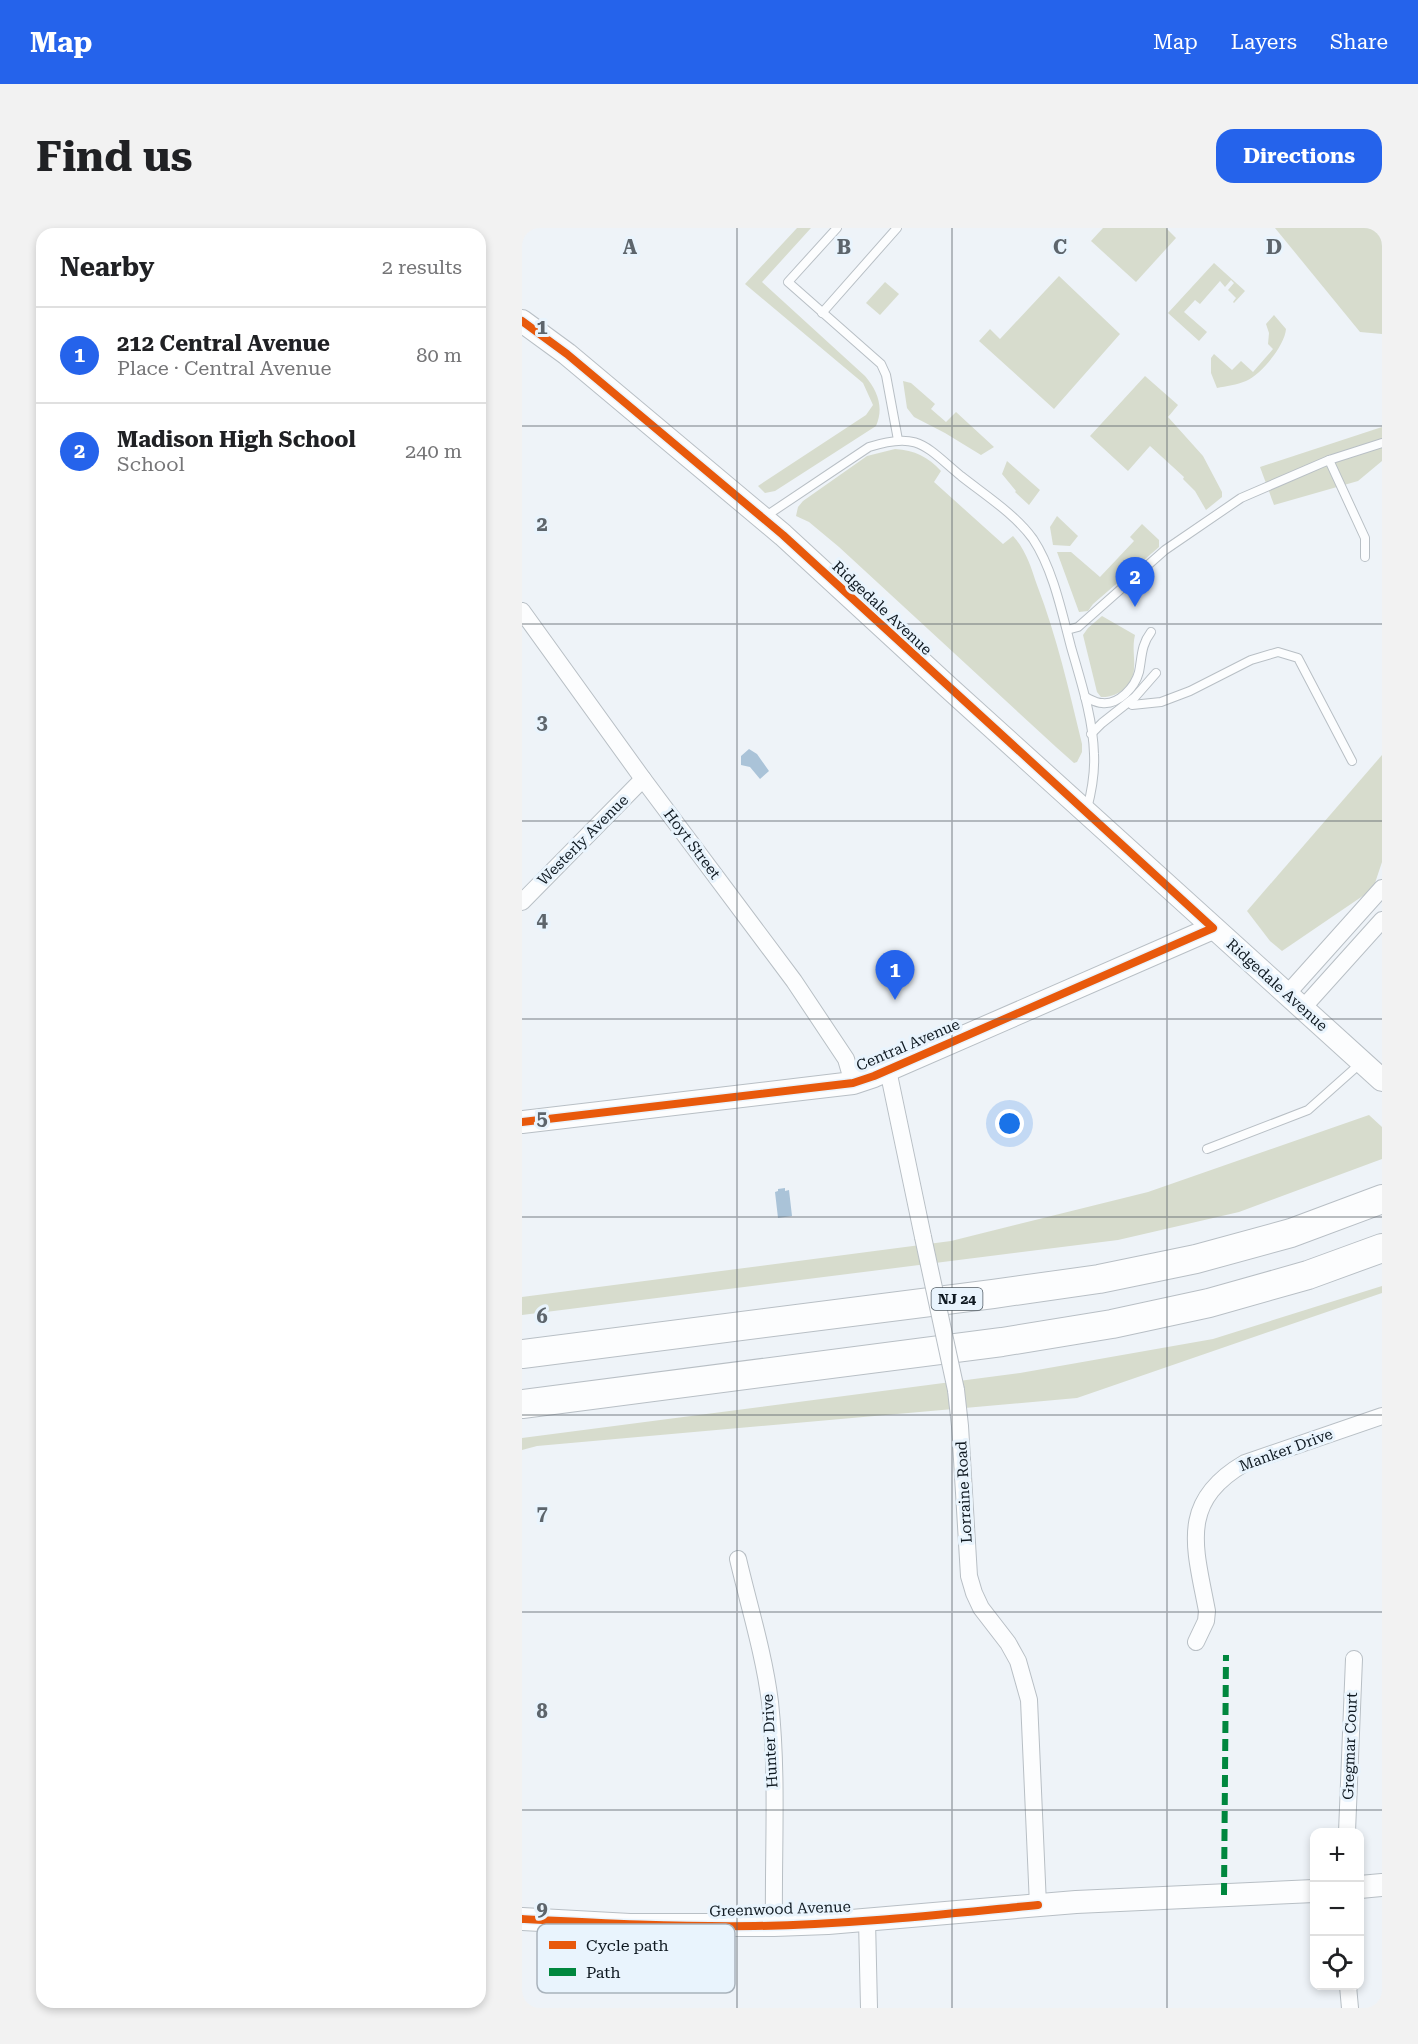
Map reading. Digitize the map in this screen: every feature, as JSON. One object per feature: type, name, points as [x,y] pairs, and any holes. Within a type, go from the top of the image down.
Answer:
[{"type":"highway","name":"NJ 24","points":[[522,1354],[1099,1279],[1196,1259],[1291,1233],[1382,1199]]},
{"type":"highway","points":[[522,1404],[1002,1342],[1112,1324],[1231,1297],[1308,1275],[1382,1248]]},
{"type":"street","name":"Ridgedale Avenue","points":[[525,329],[554,344],[762,518],[1294,1001],[1375,1070]]},
{"type":"street","name":"Hoyt Street","points":[[522,611],[643,779],[794,981],[846,1059],[853,1083]]},
{"type":"street","name":"Westerly Avenue","points":[[522,902],[643,779]]},
{"type":"street","points":[[1294,1001],[1382,888]]},
{"type":"street","points":[[1294,1001],[1382,920]]},
{"type":"street","name":"Central Avenue","points":[[522,1122],[853,1083],[888,1070],[1213,927]]},
{"type":"street","name":"Lorraine Road","points":[[888,1070],[956,1390],[969,1576],[981,1608],[1008,1643],[1018,1661],[1029,1700],[1038,1905]]},
{"type":"street","name":"Manker Drive","points":[[1196,1642],[1206,1621],[1207,1611],[1195,1545],[1196,1528],[1200,1511],[1218,1482],[1245,1463],[1382,1416]]},
{"type":"street","name":"Hunter Drive","points":[[738,1559],[762,1659],[774,1744],[774,1925]]},
{"type":"street","name":"Gregmar Court","points":[[1347,1828],[1354,1659]]},
{"type":"street","points":[[1364,1887],[1382,1885]]},
{"type":"street","name":"Greenwood Avenue","points":[[735,1925],[867,1920],[1038,1905],[1310,1891]]},
{"type":"street","name":"Greenwood Avenue","points":[[522,1919],[630,1924]]},
{"type":"street","points":[[867,1920],[869,2008]]},
{"type":"street","points":[[1348,1990],[1350,2008]]},
{"type":"lane","points":[[837,228],[788,282],[881,364],[898,440]]},
{"type":"lane","points":[[822,313],[897,228]]},
{"type":"lane","points":[[762,518],[869,447],[888,441],[907,439],[926,447],[1023,526],[1034,541],[1058,596],[1085,697],[1094,753],[1093,784],[1086,812]]},
{"type":"lane","points":[[1067,630],[1078,627],[1165,550],[1241,498],[1329,460],[1382,443]]},
{"type":"lane","points":[[1329,460],[1365,538],[1365,557]]},
{"type":"lane","points":[[1085,697],[1098,702],[1110,703],[1124,694],[1136,680],[1142,649],[1151,632]]},
{"type":"lane","points":[[1129,702],[1132,705],[1161,702],[1190,691],[1251,660],[1278,652],[1298,658],[1352,761]]},
{"type":"lane","points":[[1091,734],[1135,698],[1156,674]]},
{"type":"lane","points":[[1207,1149],[1308,1110],[1375,1070]]},
{"type":"green space","points":[[797,228],[811,228],[762,282],[865,376],[876,394],[879,413],[876,426],[775,491],[765,493],[758,486],[866,415],[873,405],[863,383],[745,284]]},
{"type":"green space","points":[[1103,228],[1166,228],[1176,238],[1136,282],[1091,241]]},
{"type":"green space","points":[[1275,228],[1382,228],[1382,334],[1360,332]]},
{"type":"green space","points":[[1214,263],[1245,291],[1234,303],[1236,298],[1228,290],[1234,283],[1231,280],[1225,287],[1220,281],[1200,304],[1195,300],[1184,312],[1207,332],[1199,341],[1168,313]]},
{"type":"green space","points":[[1059,276],[1120,334],[1054,409],[979,341],[990,329],[1000,339]]},
{"type":"green space","points":[[885,282],[899,294],[880,315],[866,303]]},
{"type":"green space","points":[[1274,315],[1286,329],[1285,336],[1271,359],[1252,378],[1217,388],[1211,373],[1211,358],[1214,354],[1232,370],[1241,361],[1253,372],[1273,349],[1268,344],[1269,333],[1266,324]]},
{"type":"green space","points":[[1145,376],[1178,405],[1168,417],[1203,456],[1222,492],[1222,497],[1206,510],[1195,491],[1183,479],[1184,477],[1150,446],[1128,471],[1090,436]]},
{"type":"green space","points":[[903,381],[911,383],[935,404],[931,409],[946,422],[956,412],[994,447],[981,455],[914,417],[907,408]]},
{"type":"green space","points":[[1382,427],[1382,461],[1358,481],[1274,505],[1260,467]]},
{"type":"green space","points":[[895,449],[921,455],[931,462],[941,471],[934,482],[1003,544],[1013,536],[1021,547],[1030,565],[1057,644],[1082,744],[1082,752],[1077,762],[1074,763],[1056,747],[839,547],[809,522],[796,516],[798,507],[803,501],[867,456]]},
{"type":"green space","points":[[1007,461],[1040,490],[1029,505],[1015,492],[1002,474]]},
{"type":"green space","points":[[1057,516],[1078,536],[1070,546],[1053,545],[1050,527]]},
{"type":"green space","points":[[1142,524],[1159,540],[1159,547],[1093,604],[1088,611],[1079,612],[1057,552],[1071,552],[1100,577],[1134,541],[1130,537]]},
{"type":"green space","points":[[1102,616],[1135,635],[1134,669],[1131,681],[1123,690],[1107,697],[1101,697],[1097,692],[1083,635]]},
{"type":"green space","points":[[1382,755],[1382,862],[1373,889],[1282,951],[1270,941],[1247,911]]},
{"type":"green space","points":[[1369,1115],[1382,1127],[1382,1159],[1239,1212],[1118,1240],[522,1315],[522,1297],[951,1241],[1148,1192]]},
{"type":"green space","points":[[1382,1286],[1382,1293],[1077,1398],[537,1446],[522,1450],[522,1438],[1020,1373],[1213,1339]]},
{"type":"water","points":[[749,749],[757,754],[769,771],[760,779],[750,767],[741,765],[741,756]]},
{"type":"water","points":[[785,1188],[785,1191],[789,1190],[792,1216],[778,1218],[775,1192]]},
{"type":"marked path","points":[[1224,1895],[1226,1655]]},
{"type":"cycle path","points":[[522,321],[567,354],[783,535],[1213,928],[874,1076],[853,1083],[522,1122]]},
{"type":"cycle path","points":[[735,1926],[826,1924],[1038,1905]]},
{"type":"cycle path","points":[[522,1919],[638,1924]]},
{"type":"place","name":"Madison High School","points":[[1135,607]]},
{"type":"place","name":"212 Central Avenue","points":[[895,1000]]}]
